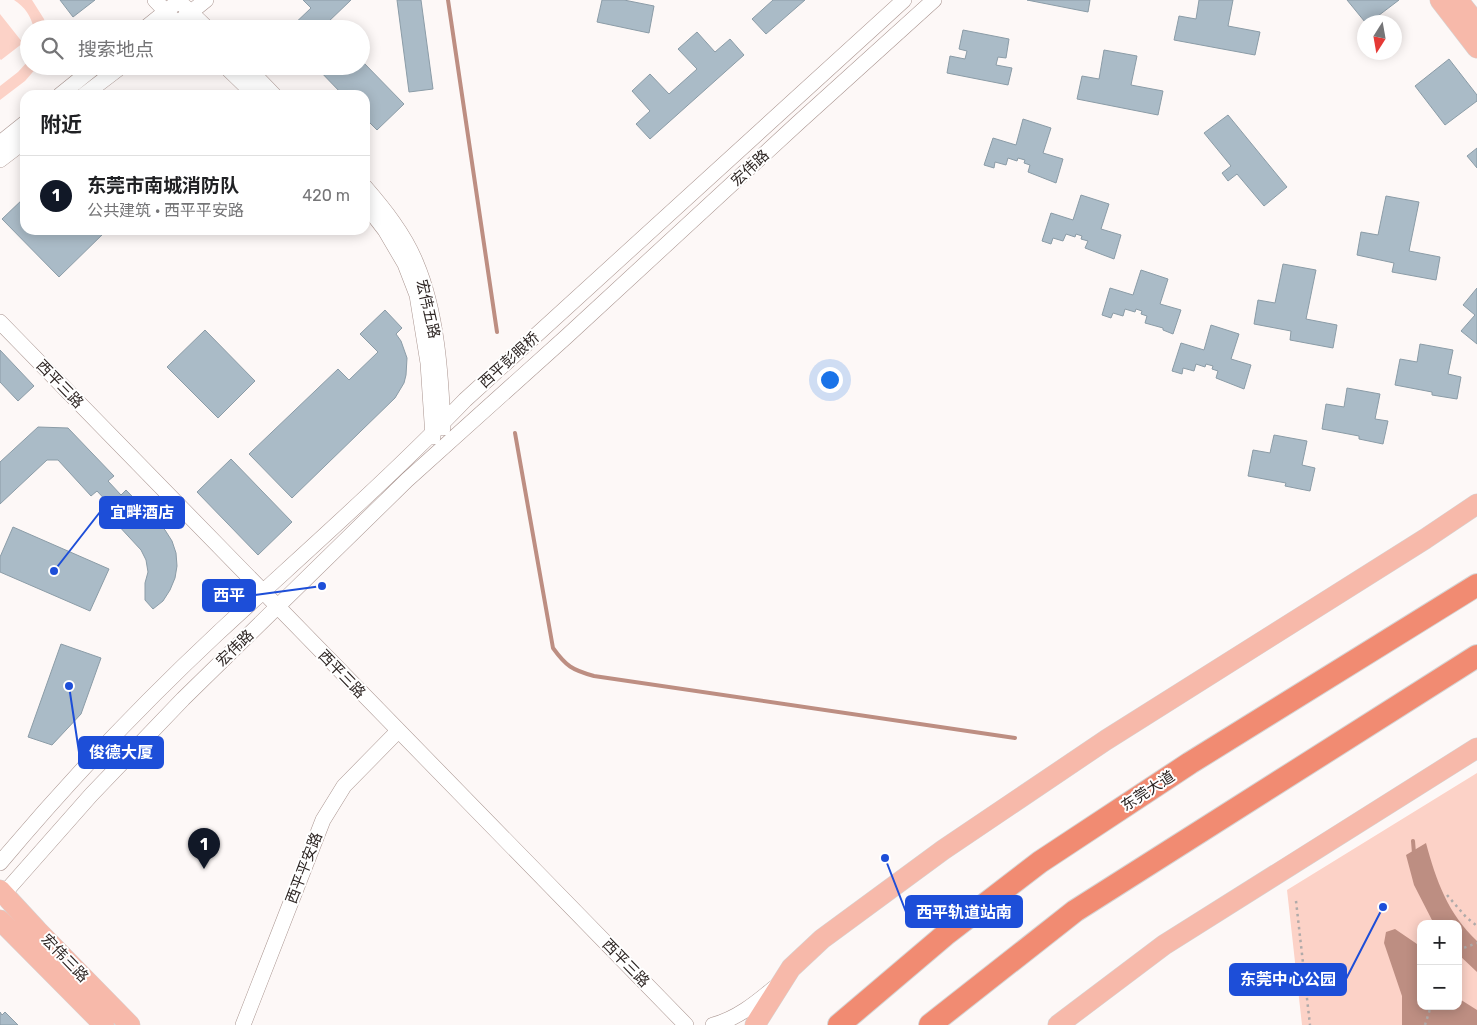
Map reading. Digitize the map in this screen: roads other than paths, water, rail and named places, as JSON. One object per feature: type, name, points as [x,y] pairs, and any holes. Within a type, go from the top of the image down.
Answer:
[{"type":"highway","name":"东莞大道","points":[[840,1025],[945,935],[1040,862],[1190,763],[1477,585]]},
{"type":"highway","points":[[930,1025],[1075,911],[1477,656]]},
{"type":"main road","points":[[1440,0],[1475,35]]},
{"type":"main road","points":[[1458,0],[1475,35]]},
{"type":"main road","points":[[755,1025],[791,968],[822,939],[943,850],[1106,740],[1424,540],[1477,504]]},
{"type":"main road","points":[[1058,1025],[1164,945],[1477,748]]},
{"type":"main road","name":"宏伟三路","points":[[1,894],[130,1025]]},
{"type":"main road","name":"宏伟三路","points":[[0,920],[104,1025]]},
{"type":"street","points":[[155,0],[172,20]]},
{"type":"street","points":[[156,20],[179,0],[198,20]]},
{"type":"street","points":[[183,20],[206,0]]},
{"type":"street","name":"宏伟路","points":[[552,321],[904,0]]},
{"type":"street","name":"宏伟路","points":[[566,337],[934,0]]},
{"type":"street","points":[[66,90],[85,75]]},
{"type":"street","points":[[91,90],[110,75]]},
{"type":"street","points":[[234,75],[250,90]]},
{"type":"street","points":[[255,75],[269,90]]},
{"type":"street","points":[[0,143],[20,127]]},
{"type":"street","points":[[0,160],[20,145]]},
{"type":"street","name":"宏伟五路","points":[[370,193],[395,224],[416,261],[427,294],[439,362],[438,452]]},
{"type":"street","name":"宏伟五路","points":[[370,210],[385,230],[405,264],[418,295],[438,428]]},
{"type":"street","name":"西平彭眼桥","points":[[465,400],[552,321]]},
{"type":"street","name":"西平三路","points":[[0,322],[686,1025]]},
{"type":"street","name":"西平彭眼桥","points":[[479,415],[566,337]]},
{"type":"street","name":"宏伟路","points":[[0,863],[57,797],[134,715],[438,428],[465,400]]},
{"type":"street","name":"宏伟路","points":[[1,894],[136,747],[209,673],[407,480],[479,415]]},
{"type":"street","name":"西平平安路","points":[[243,1025],[322,820],[344,786],[398,731]]},
{"type":"street","points":[[713,1025],[725,1022],[753,1005],[784,979]]},
{"type":"waterway","points":[[448,0],[497,332]]},
{"type":"waterway","points":[[515,433],[553,648],[570,666],[580,672],[594,676],[1015,738]]},
{"type":"waterway","points":[[1413,841],[1414,853]]},
{"type":"place","name":"宜畔酒店","points":[[54,571]]},
{"type":"place","name":"西平","points":[[322,586]]},
{"type":"place","name":"俊德大厦","points":[[69,686]]},
{"type":"place","name":"西平轨道站南","points":[[885,858]]},
{"type":"place","name":"东莞市南城消防队","points":[[204,869]]},
{"type":"place","name":"东莞中心公园","points":[[1383,907]]}]
